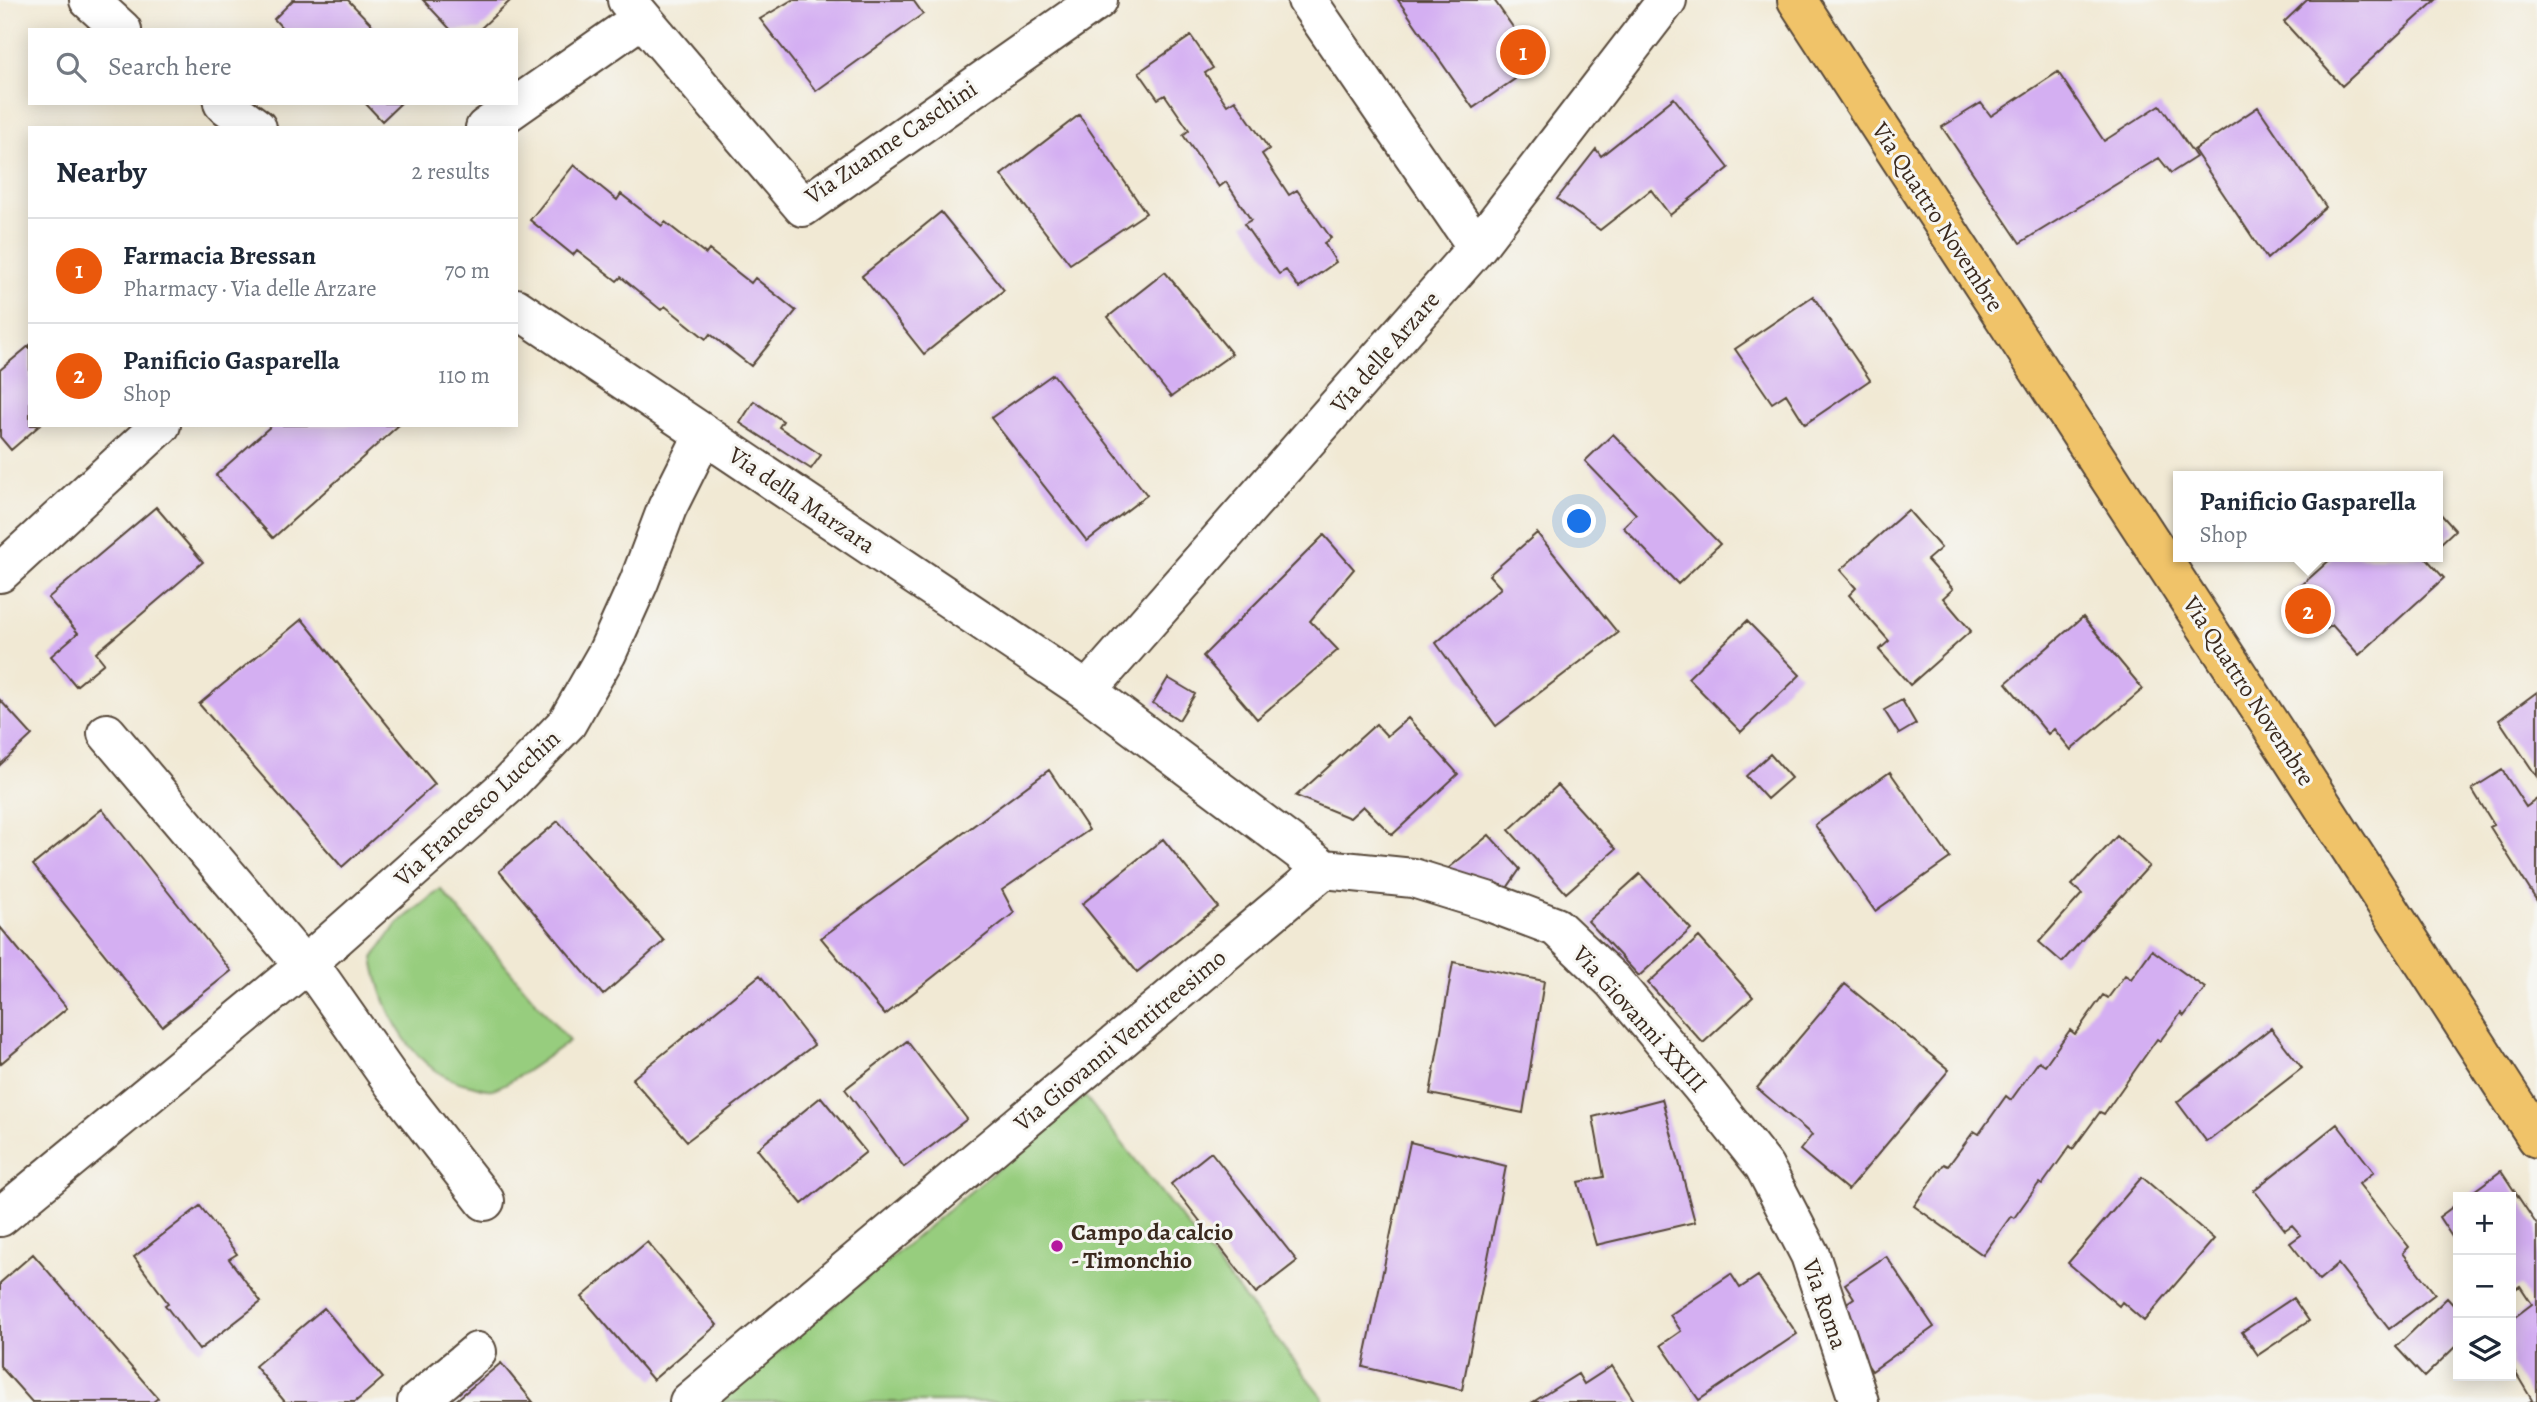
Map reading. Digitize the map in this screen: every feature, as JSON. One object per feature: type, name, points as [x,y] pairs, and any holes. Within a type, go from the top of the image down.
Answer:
[{"type":"main road","name":"Via Quattro Novembre","points":[[1797,0],[2270,723],[2537,1138]]},
{"type":"street","points":[[89,0],[120,28]]},
{"type":"street","name":"Via Zuanne Caschini","points":[[634,9],[803,206],[1098,0]]},
{"type":"street","points":[[1307,0],[1477,247]]},
{"type":"street","name":"Via delle Arzare","points":[[1087,691],[1477,247],[1667,0]]},
{"type":"street","points":[[518,102],[634,9]]},
{"type":"street","points":[[226,105],[254,126]]},
{"type":"street","points":[[488,126],[514,105]]},
{"type":"street","name":"Via della Marzara","points":[[518,309],[1087,691]]},
{"type":"street","points":[[0,573],[159,427]]},
{"type":"street","name":"Via Francesco Lucchin","points":[[0,1217],[304,966],[507,786],[566,723],[607,653],[639,582],[667,508],[704,434]]},
{"type":"street","points":[[1087,691],[1324,869]]},
{"type":"street","points":[[107,733],[304,966],[320,979],[393,1083],[485,1201]]},
{"type":"street","name":"Via Giovanni XXIII","points":[[1324,869],[1413,878],[1487,901],[1556,927],[1613,981],[1700,1085],[1764,1166],[1787,1208]]},
{"type":"street","name":"Via Giovanni Ventitreesimo","points":[[690,1402],[1324,869]]},
{"type":"street","name":"Via Roma","points":[[1787,1208],[1810,1255],[1859,1402]]},
{"type":"street","points":[[416,1402],[477,1352]]},
{"type":"green space","points":[[441,889],[569,1041],[520,1075],[492,1089],[451,1079],[432,1068],[417,1054],[393,1018],[377,978],[373,958],[397,924]]},
{"type":"green space","name":"Campo da calcio - Timonchio","points":[[1085,1096],[1323,1398],[1322,1402],[718,1402]]},
{"type":"building","points":[[293,0],[348,0],[375,28],[282,28],[274,19]]},
{"type":"building","points":[[423,0],[511,0],[481,28],[449,28]]},
{"type":"building","points":[[792,0],[913,0],[923,14],[816,91],[760,19]]},
{"type":"building","points":[[1398,0],[1494,0],[1538,63],[1473,108]]},
{"type":"building","points":[[2307,0],[2436,0],[2342,86],[2284,22]]},
{"type":"building","points":[[1191,36],[1213,68],[1205,73],[1227,105],[1235,100],[1269,149],[1262,154],[1289,195],[1297,190],[1331,238],[1324,243],[1336,262],[1299,288],[1286,270],[1279,274],[1244,224],[1251,220],[1226,182],[1219,187],[1183,135],[1189,130],[1165,95],[1158,99],[1139,72]]},
{"type":"building","points":[[2058,72],[2104,141],[2160,105],[2196,157],[2171,173],[2159,158],[2020,243],[1942,127],[1981,103],[1991,116]]},
{"type":"building","points":[[1674,98],[1729,168],[1670,215],[1651,190],[1600,230],[1557,199],[1596,149],[1601,156]]},
{"type":"building","points":[[367,105],[399,105],[382,121]]},
{"type":"building","points":[[2258,107],[2326,207],[2267,259],[2194,150]]},
{"type":"building","points":[[1079,115],[1146,213],[1070,264],[1001,175]]},
{"type":"building","points":[[574,165],[617,200],[621,194],[662,226],[665,222],[706,254],[709,250],[751,283],[755,278],[796,311],[751,366],[710,334],[706,339],[665,306],[661,310],[621,277],[617,281],[577,250],[573,255],[530,220]]},
{"type":"building","points":[[941,212],[1004,290],[924,354],[862,276]]},
{"type":"building","points":[[1165,272],[1232,354],[1171,397],[1108,317]]},
{"type":"building","points":[[1813,296],[1870,380],[1805,424],[1786,394],[1772,403],[1735,349]]},
{"type":"building","points":[[28,347],[28,427],[38,427],[11,450],[0,437],[0,370]]},
{"type":"building","points":[[1053,374],[1147,495],[1087,541],[991,418]]},
{"type":"building","points":[[754,401],[783,421],[779,427],[821,455],[811,469],[740,423]]},
{"type":"building","points":[[270,427],[397,427],[273,538],[216,475]]},
{"type":"building","points":[[1613,434],[1720,544],[1678,584],[1623,527],[1636,514],[1585,461]]},
{"type":"building","points":[[156,507],[203,562],[96,653],[104,663],[76,686],[51,656],[78,633],[48,598]]},
{"type":"building","points":[[1908,510],[1941,548],[1927,560],[1953,589],[1943,598],[1971,631],[1910,685],[1879,650],[1889,641],[1849,595],[1856,588],[1840,570]]},
{"type":"building","points":[[2443,517],[2455,530],[2443,541]]},
{"type":"building","points":[[1537,533],[1618,633],[1496,726],[1436,643],[1501,588],[1489,575]]},
{"type":"building","points":[[1324,535],[1354,569],[1310,621],[1338,650],[1257,719],[1203,656]]},
{"type":"building","points":[[2327,562],[2430,562],[2444,578],[2359,655],[2332,625],[2327,629],[2294,592]]},
{"type":"building","points":[[2083,617],[2143,689],[2071,750],[2054,729],[2048,734],[2006,683]]},
{"type":"building","points":[[302,619],[435,784],[342,867],[199,704]]},
{"type":"building","points":[[1747,621],[1800,675],[1741,732],[1688,678]]},
{"type":"building","points":[[1168,678],[1195,694],[1179,720],[1153,703]]},
{"type":"building","points":[[2537,692],[2537,777],[2499,720]]},
{"type":"building","points":[[0,700],[32,735],[0,765]]},
{"type":"building","points":[[1902,700],[1916,724],[1899,734],[1884,710]]},
{"type":"building","points":[[1408,718],[1458,774],[1392,835],[1363,806],[1350,818],[1296,796],[1376,724],[1387,736]]},
{"type":"building","points":[[1770,754],[1791,778],[1767,799],[1746,776]]},
{"type":"building","points":[[1049,770],[1089,830],[1002,890],[1014,913],[885,1015],[821,938]]},
{"type":"building","points":[[2502,770],[2526,807],[2537,799],[2537,901],[2490,827],[2494,825],[2472,789]]},
{"type":"building","points":[[1890,772],[1950,858],[1875,911],[1815,825]]},
{"type":"building","points":[[1558,785],[1616,849],[1566,893],[1509,830]]},
{"type":"building","points":[[102,809],[231,971],[162,1026],[33,865]]},
{"type":"building","points":[[558,821],[664,941],[603,995],[499,871]]},
{"type":"building","points":[[1489,835],[1520,869],[1503,894],[1444,872]]},
{"type":"building","points":[[2117,836],[2149,866],[2062,962],[2039,942],[2082,894],[2072,885]]},
{"type":"building","points":[[1163,839],[1218,907],[1137,972],[1082,904]]},
{"type":"building","points":[[1640,874],[1691,929],[1639,976],[1588,921]]},
{"type":"building","points":[[0,927],[67,1008],[0,1064]]},
{"type":"building","points":[[1699,937],[1753,997],[1703,1043],[1648,983]]},
{"type":"building","points":[[2152,950],[2205,988],[2184,1016],[2181,1013],[2160,1041],[2157,1039],[2104,1114],[2100,1112],[2073,1149],[2070,1146],[2042,1185],[2039,1183],[2014,1218],[2011,1216],[1983,1255],[1914,1206],[1944,1164],[1948,1166],[1974,1131],[1979,1134],[2006,1096],[2011,1100],[2039,1061],[2045,1065],[2070,1030],[2075,1034],[2103,995],[2108,998],[2125,975],[2131,979]]},
{"type":"building","points":[[1453,962],[1544,981],[1523,1113],[1430,1094]]},
{"type":"building","points":[[760,975],[814,1045],[687,1141],[632,1079]]},
{"type":"building","points":[[1845,984],[1949,1070],[1848,1190],[1800,1150],[1812,1135],[1757,1088]]},
{"type":"building","points":[[2271,1028],[2302,1068],[2207,1142],[2177,1102]]},
{"type":"building","points":[[907,1041],[967,1119],[904,1167],[845,1089]]},
{"type":"building","points":[[821,1097],[866,1152],[802,1204],[757,1149]]},
{"type":"building","points":[[1662,1099],[1695,1222],[1596,1245],[1578,1182],[1604,1177],[1593,1117]]},
{"type":"building","points":[[2337,1124],[2374,1172],[2359,1184],[2409,1247],[2403,1253],[2435,1294],[2389,1329],[2338,1264],[2319,1280],[2290,1243],[2301,1235],[2292,1225],[2285,1230],[2254,1190]]},
{"type":"building","points":[[1410,1142],[1506,1166],[1462,1390],[1363,1367]]},
{"type":"building","points":[[1211,1152],[1297,1261],[1256,1293],[1171,1184]]},
{"type":"building","points":[[2501,1171],[2515,1192],[2473,1192]]},
{"type":"building","points":[[2142,1177],[2214,1239],[2144,1321],[2122,1302],[2119,1306],[2068,1263]]},
{"type":"building","points":[[2516,1194],[2537,1225],[2537,1402],[2530,1402],[2532,1400],[2516,1373],[2516,1316],[2532,1304],[2520,1286],[2516,1289]]},
{"type":"building","points":[[200,1206],[237,1254],[229,1259],[261,1302],[199,1350],[134,1257]]},
{"type":"building","points":[[2453,1207],[2453,1238],[2439,1217]]},
{"type":"building","points":[[647,1242],[717,1325],[653,1380],[582,1297]]},
{"type":"building","points":[[33,1254],[158,1398],[153,1402],[32,1402],[0,1366],[0,1283]]},
{"type":"building","points":[[1886,1256],[1934,1327],[1872,1371],[1848,1337],[1838,1309],[1854,1298],[1845,1284]]},
{"type":"building","points":[[1731,1274],[1740,1288],[1758,1276],[1797,1334],[1699,1400],[1661,1345],[1681,1331],[1670,1315]]},
{"type":"building","points":[[2293,1298],[2309,1321],[2258,1355],[2242,1332]]},
{"type":"building","points":[[2447,1298],[2453,1305],[2453,1349],[2424,1377],[2396,1347]]},
{"type":"building","points":[[324,1308],[383,1378],[355,1402],[285,1402],[255,1366]]},
{"type":"building","points":[[501,1363],[533,1402],[454,1402]]},
{"type":"building","points":[[1612,1366],[1635,1402],[1533,1402],[1578,1374],[1584,1384]]},
{"type":"place","name":"Farmacia Bressan","points":[[1523,52]]},
{"type":"place","name":"Panificio Gasparella","points":[[2308,611]]},
{"type":"place","name":"Campo da calcio - Timonchio","points":[[1057,1246]]}]
